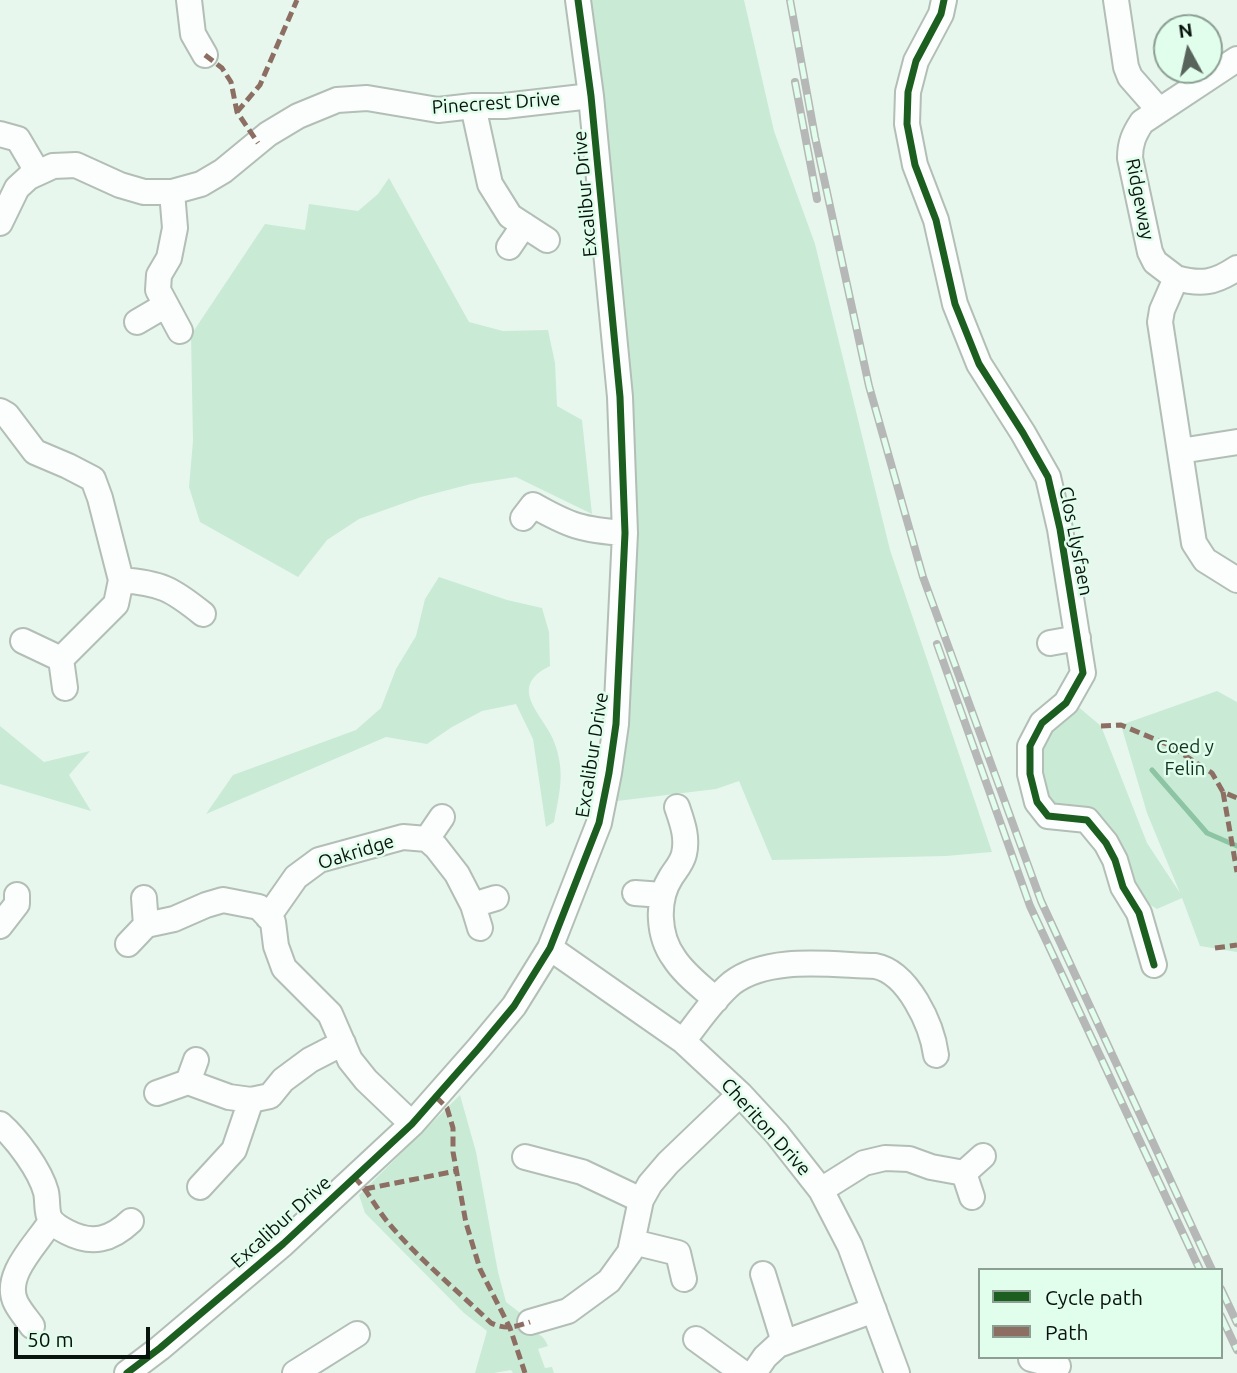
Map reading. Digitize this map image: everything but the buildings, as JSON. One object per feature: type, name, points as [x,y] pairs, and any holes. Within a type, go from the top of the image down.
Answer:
[{"type":"street","name":"Excalibur Drive","points":[[127,1373],[283,1244],[412,1124],[514,1006],[550,948],[599,823],[609,774],[619,686],[625,533],[620,397],[592,96],[578,0]]},
{"type":"street","name":"Clos Llysfaen","points":[[944,0],[941,14],[916,61],[908,92],[907,124],[915,164],[936,220],[956,304],[979,364],[1023,432],[1048,477],[1060,528],[1083,673],[1066,702],[1042,723],[1030,746],[1030,774],[1037,802],[1048,816],[1087,820],[1106,843],[1115,860],[1123,887],[1139,913],[1154,965]]},
{"type":"street","points":[[1116,0],[1126,67],[1130,77],[1159,110]]},
{"type":"street","points":[[183,11],[205,55]]},
{"type":"street","name":"Ridgeway","points":[[1176,278],[1155,262],[1150,252],[1130,158],[1130,145],[1142,122],[1237,59]]},
{"type":"street","name":"Pinecrest Drive","points":[[38,173],[53,166],[76,165],[144,192],[172,192],[201,184],[268,134],[298,116],[337,100],[367,98],[438,110],[592,96]]},
{"type":"street","points":[[473,106],[490,184],[510,216],[547,240]]},
{"type":"street","points":[[0,134],[18,139],[38,173],[29,177],[18,188],[0,223]]},
{"type":"street","points":[[172,192],[175,228],[169,258],[159,275],[158,290],[180,331]]},
{"type":"street","points":[[509,247],[524,225]]},
{"type":"street","points":[[1237,268],[1207,282],[1194,283],[1176,278],[1162,310],[1160,322],[1194,543],[1205,560],[1237,580]]},
{"type":"street","points":[[137,322],[166,305]]},
{"type":"street","points":[[0,411],[7,415],[34,452],[93,479],[121,580],[116,604],[61,659]]},
{"type":"street","points":[[1180,451],[1237,442]]},
{"type":"street","points":[[523,518],[533,505],[572,526],[590,531],[625,533]]},
{"type":"street","points":[[121,580],[149,582],[177,593],[203,614]]},
{"type":"street","points":[[1050,643],[1079,638]]},
{"type":"street","points":[[23,641],[61,659]]},
{"type":"street","points":[[61,659],[65,688]]},
{"type":"street","points":[[677,807],[685,831],[685,852],[666,886],[661,916],[663,937],[674,959],[716,1000]]},
{"type":"street","points":[[442,817],[427,839],[457,874],[477,916],[496,898]]},
{"type":"street","name":"Oakridge","points":[[268,917],[296,877],[319,860],[403,837],[427,839]]},
{"type":"street","points":[[635,893],[666,886]]},
{"type":"street","points":[[0,926],[17,904],[17,895]]},
{"type":"street","points":[[144,898],[146,925]]},
{"type":"street","points":[[128,944],[146,925],[174,919],[223,900],[259,907],[273,922],[276,946],[284,968],[330,1014],[350,1060],[366,1080],[412,1124]]},
{"type":"street","name":"Cheriton Drive","points":[[550,948],[683,1041],[740,1094],[777,1134],[821,1190],[850,1246],[897,1373]]},
{"type":"street","points":[[683,1041],[716,1000],[746,974],[786,964],[884,967],[896,976],[924,1014],[934,1040],[936,1055]]},
{"type":"street","points":[[157,1093],[192,1071],[229,1097],[251,1100],[271,1096],[283,1080],[310,1060],[343,1043]]},
{"type":"street","points":[[547,1325],[609,1281],[629,1252],[641,1200],[650,1184],[668,1163],[740,1094]]},
{"type":"street","points":[[200,1187],[234,1150],[251,1100]]},
{"type":"street","points":[[0,1124],[17,1141],[40,1178],[46,1190],[51,1221],[18,1270],[12,1291],[16,1303],[32,1326]]},
{"type":"street","points":[[541,1153],[641,1200]]},
{"type":"street","points":[[964,1173],[983,1156]]},
{"type":"street","points":[[821,1190],[863,1163],[885,1158],[909,1159],[931,1167],[964,1173]]},
{"type":"street","points":[[964,1173],[972,1197]]},
{"type":"street","points":[[51,1221],[69,1233],[94,1241],[121,1231],[131,1221]]},
{"type":"street","points":[[633,1242],[678,1253],[684,1279]]},
{"type":"street","points":[[763,1274],[784,1342]]},
{"type":"street","points":[[754,1373],[765,1357],[784,1342],[874,1310]]},
{"type":"street","points":[[295,1373],[357,1334]]},
{"type":"street","points":[[696,1339],[743,1373]]},
{"type":"street","points":[[1031,1359],[1058,1365]]},
{"type":"green space","points":[[589,0],[744,0],[774,131],[815,244],[890,550],[992,852],[946,856],[772,860],[739,781],[716,789],[609,802],[623,764],[635,488],[633,397]]},
{"type":"green space","points":[[389,178],[469,322],[503,331],[548,330],[555,363],[557,406],[582,420],[592,514],[516,477],[471,484],[421,497],[359,519],[327,540],[298,577],[200,522],[189,487],[193,441],[191,335],[265,224],[305,230],[309,204],[358,211],[378,194]]},
{"type":"green space","points":[[439,577],[507,600],[542,608],[549,632],[550,666],[536,675],[530,684],[529,694],[532,704],[552,736],[559,757],[560,785],[554,822],[546,827],[533,739],[516,704],[482,711],[427,744],[386,737],[206,814],[233,775],[356,730],[381,708],[396,669],[416,636],[425,599]]},
{"type":"green space","name":"Coed y Felin","points":[[1217,691],[1237,702],[1237,952],[1200,946],[1182,898],[1157,909],[1133,894],[1106,843],[1048,816],[1030,774],[1046,732],[1076,705],[1101,726],[1147,843],[1180,893],[1147,813],[1121,725]]},
{"type":"green space","points":[[0,726],[44,762],[90,751],[69,775],[91,811],[0,784]]},
{"type":"green space","points":[[460,1095],[476,1152],[506,1302],[519,1312],[525,1331],[542,1336],[548,1346],[538,1349],[545,1368],[552,1367],[554,1373],[513,1373],[511,1370],[475,1373],[487,1331],[464,1313],[365,1213],[359,1195]]},
{"type":"waterway","points":[[1152,770],[1207,833],[1237,846]]},
{"type":"railway","points":[[790,0],[815,137],[869,386],[923,577],[1041,901],[1211,1268]]},
{"type":"railway","points":[[795,82],[817,199]]},
{"type":"railway","points":[[937,644],[1030,906],[1199,1268]]},
{"type":"railway","points":[[1223,1293],[1237,1323]]},
{"type":"railway","points":[[1223,1320],[1237,1350]]},
{"type":"marked path","points":[[237,112],[260,85],[297,0]]},
{"type":"marked path","points":[[205,55],[222,68],[231,82],[237,112],[258,143]]},
{"type":"marked path","points":[[1101,726],[1121,725],[1169,745],[1212,773],[1223,792],[1237,798]]},
{"type":"marked path","points":[[1223,792],[1237,872]]},
{"type":"marked path","points":[[1215,948],[1237,945]]},
{"type":"marked path","points":[[436,1097],[447,1108],[453,1128],[453,1152],[466,1223],[480,1269],[510,1328],[525,1373]]},
{"type":"marked path","points":[[365,1189],[456,1171]]},
{"type":"marked path","points":[[354,1177],[398,1234],[491,1323],[510,1327],[530,1322]]},
{"type":"cycle path","points":[[127,1373],[283,1244],[412,1124],[479,1048],[514,1006],[550,948],[599,823],[616,724],[625,533],[620,397],[591,96],[578,0]]},
{"type":"cycle path","points":[[944,0],[941,14],[916,61],[908,92],[907,124],[915,165],[936,220],[955,304],[979,364],[1048,477],[1060,529],[1083,673],[1066,703],[1042,723],[1030,746],[1030,774],[1037,802],[1048,816],[1087,820],[1106,843],[1115,860],[1123,887],[1139,913],[1154,965]]}]
